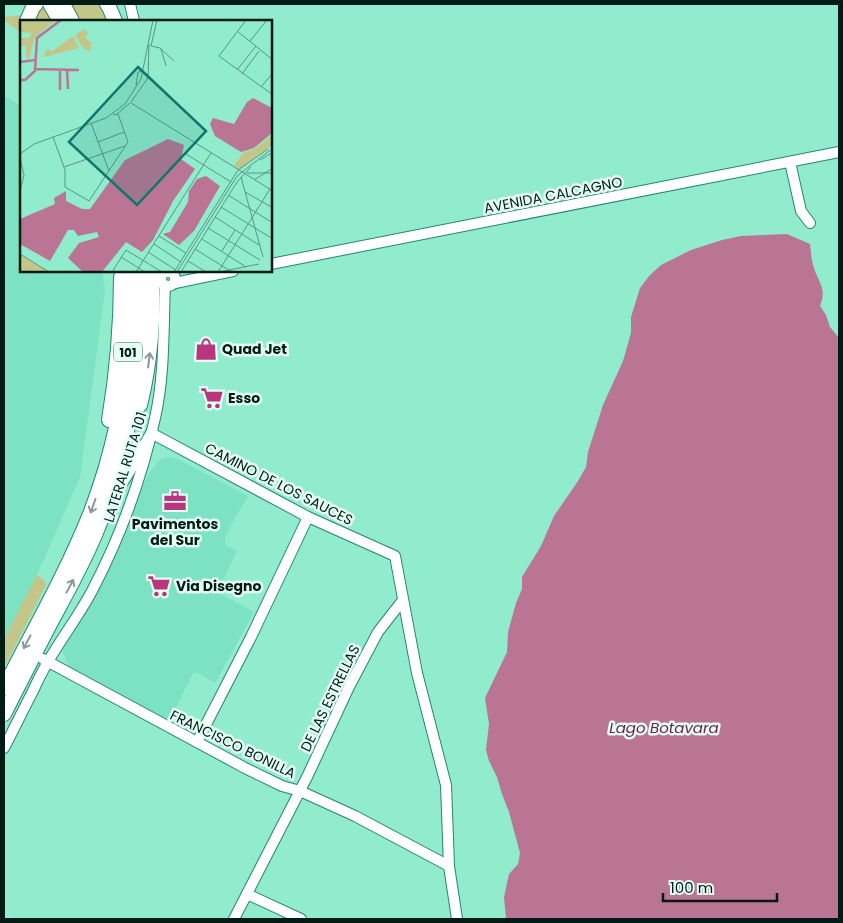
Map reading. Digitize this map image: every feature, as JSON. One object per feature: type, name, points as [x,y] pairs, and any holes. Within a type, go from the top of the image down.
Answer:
[{"type":"highway","points":[[27,20],[36,4]]},
{"type":"highway","points":[[50,4],[59,20]]},
{"type":"highway","points":[[62,4],[71,20]]},
{"type":"highway","points":[[107,4],[115,20]]},
{"type":"highway","points":[[108,460],[105,446],[120,334],[121,272]]},
{"type":"highway","name":"101","points":[[4,688],[82,535],[108,460],[124,392],[131,306],[130,272]]},
{"type":"highway","name":"101","points":[[4,714],[78,571],[95,534],[116,476],[123,452],[134,395],[140,344],[140,272]]},
{"type":"highway","points":[[106,506],[115,493],[128,455],[147,377],[152,339],[152,272]]},
{"type":"street","points":[[130,4],[134,20]]},
{"type":"street","name":"AVENIDA CALCAGNO","points":[[272,264],[839,152]]},
{"type":"street","points":[[790,162],[801,211],[810,223]]},
{"type":"street","points":[[172,278],[224,272]]},
{"type":"street","name":"LATERAL RUTA 101","points":[[4,748],[48,662],[79,613],[106,562],[133,498],[156,416],[172,278]]},
{"type":"street","points":[[115,493],[126,480],[151,434]]},
{"type":"street","name":"CAMINO DE LOS SAUCES","points":[[151,434],[308,516],[395,556],[404,600]]},
{"type":"street","points":[[197,742],[251,637],[308,516]]},
{"type":"street","points":[[404,600],[417,673],[446,785],[450,866],[456,919]]},
{"type":"street","name":"DE LAS ESTRELLAS","points":[[234,919],[300,791],[349,687],[378,632],[404,600]]},
{"type":"street","name":"FRANCISCO BONILLA","points":[[34,654],[246,768],[282,786],[300,791],[355,816],[450,866]]},
{"type":"street","points":[[247,894],[300,919]]},
{"type":"shaded area","points":[[43,4],[100,4],[105,9],[110,20],[34,20]]},
{"type":"shaded area","points":[[23,15],[22,20],[20,20],[20,32],[4,20],[4,17]]},
{"type":"shaded area","points":[[4,96],[20,105],[20,272],[102,272],[105,290],[80,477],[37,575],[4,639]]},
{"type":"shaded area","name":"Via Disegno","points":[[169,457],[175,458],[248,496],[225,536],[225,545],[237,551],[217,592],[254,612],[215,683],[198,673],[193,673],[169,721],[70,669],[62,650],[102,580],[148,475],[157,463]]},
{"type":"shaded area","points":[[37,575],[44,580],[46,585],[4,668],[4,639]]},
{"type":"water","name":"Lago Botavara","points":[[787,234],[810,244],[813,265],[822,286],[823,295],[820,306],[826,315],[830,327],[839,338],[839,919],[506,919],[504,897],[509,874],[518,864],[520,853],[509,812],[486,750],[489,724],[485,698],[507,652],[508,632],[522,589],[522,577],[541,546],[554,516],[586,467],[588,452],[603,405],[623,361],[631,333],[631,317],[640,288],[661,265],[691,250],[741,236]]},
{"type":"place","name":"Quad Jet","points":[[206,349]]},
{"type":"place","name":"Esso","points":[[212,398]]},
{"type":"place","name":"Pavimentos del Sur","points":[[175,501]]},
{"type":"place","name":"Via Disegno","points":[[159,586]]}]
